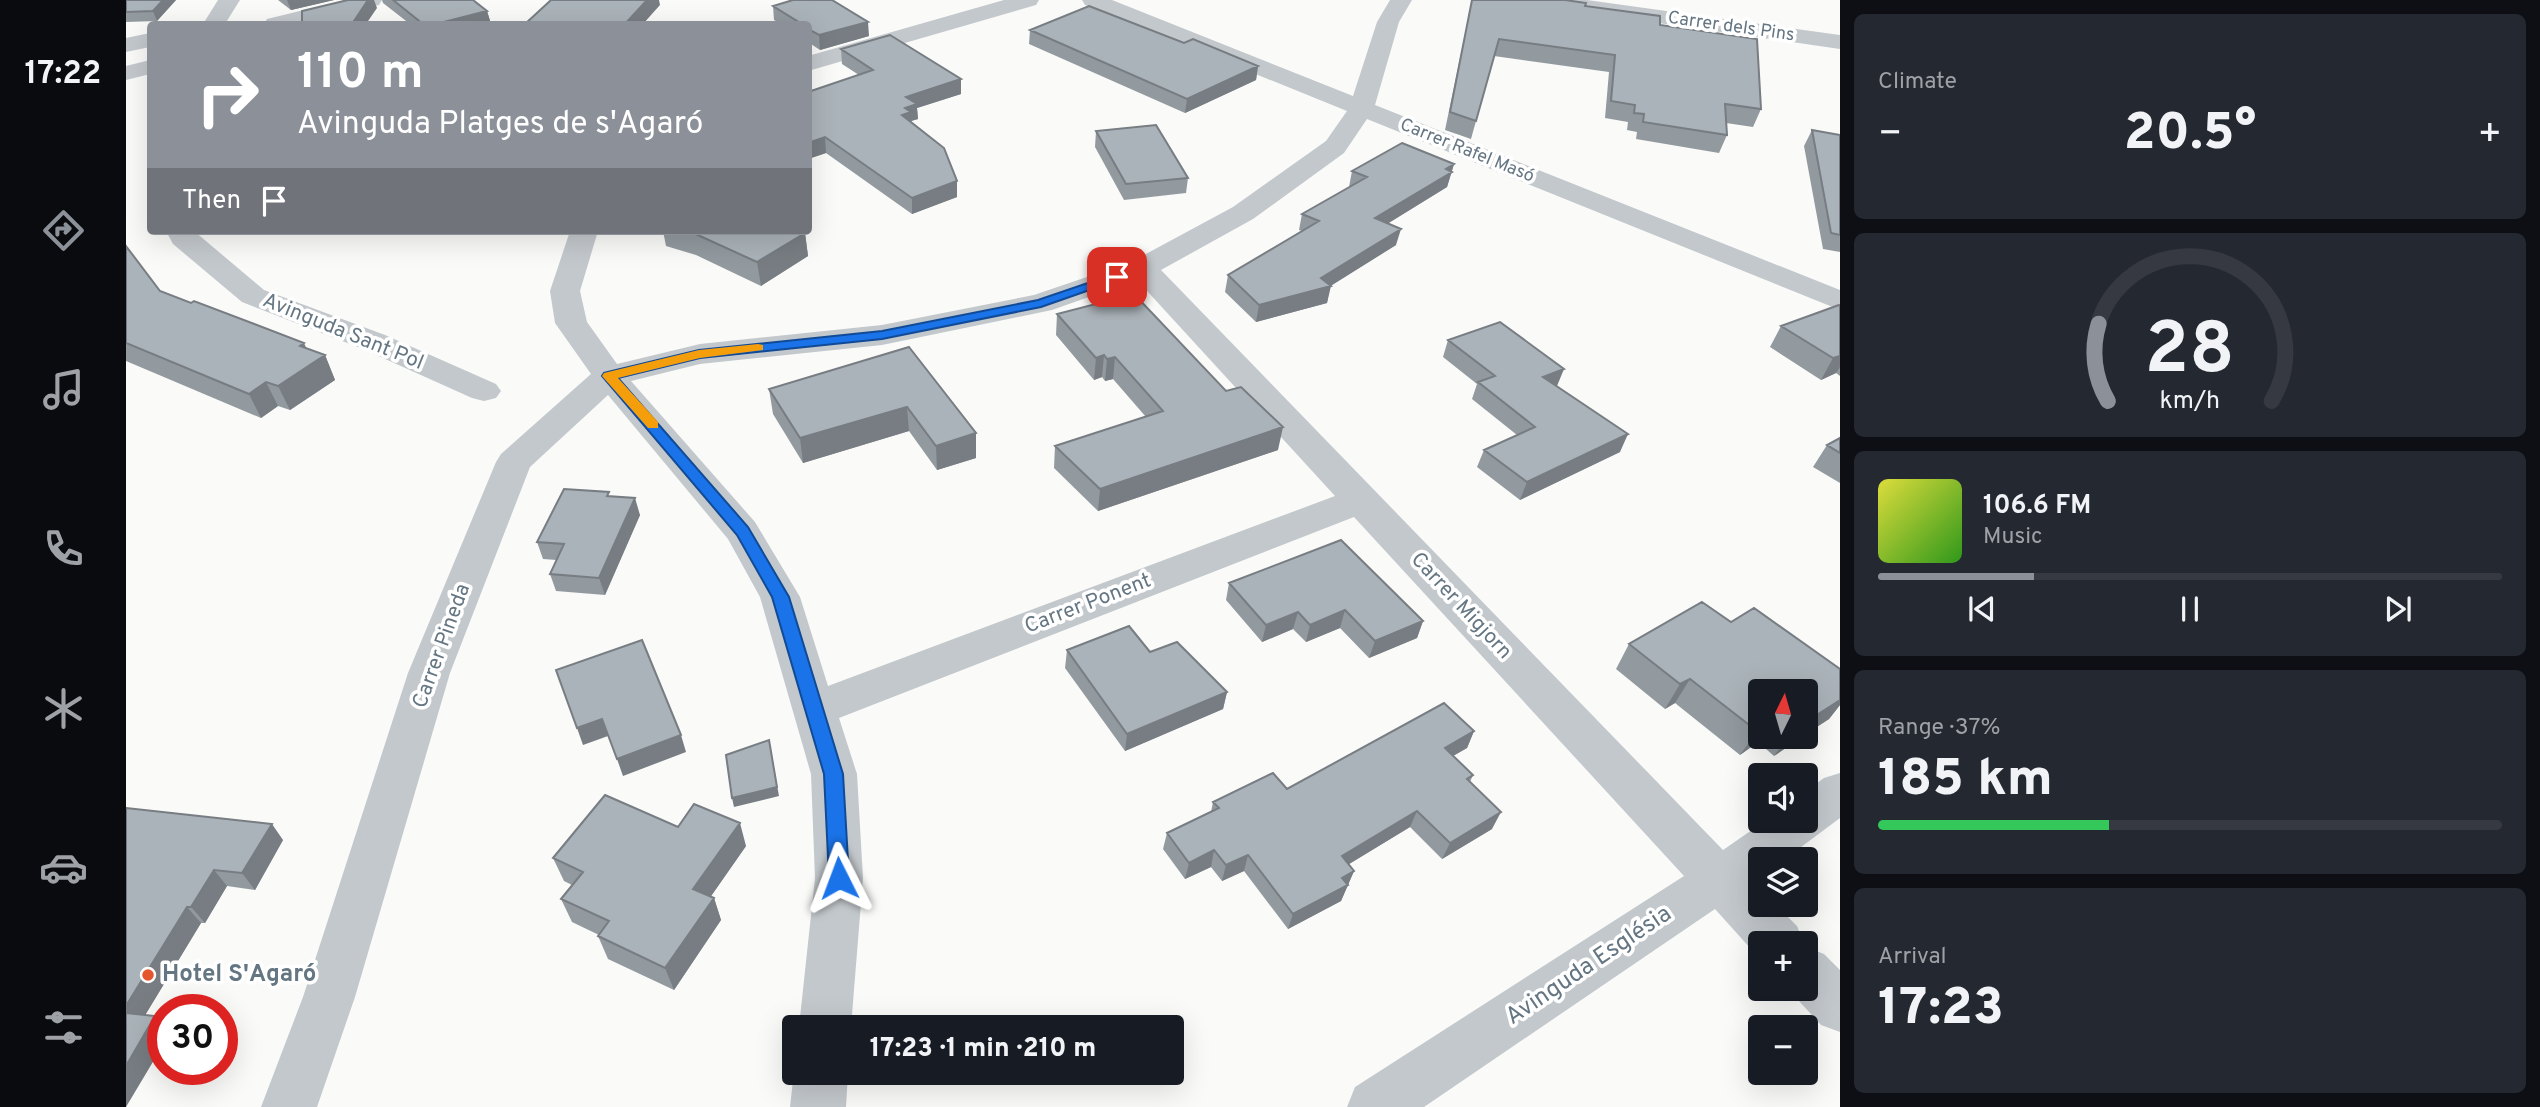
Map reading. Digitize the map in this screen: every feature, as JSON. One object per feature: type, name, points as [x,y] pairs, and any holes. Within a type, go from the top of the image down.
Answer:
[{"type":"street","points":[[216,21],[229,0]]},
{"type":"street","points":[[287,21],[371,0]]},
{"type":"street","points":[[812,63],[1028,0]]},
{"type":"street","name":"Carrer Rafel Masó","points":[[1093,0],[1840,301]]},
{"type":"street","points":[[609,376],[699,354],[882,335],[1041,303],[1142,268],[1243,213],[1335,147],[1362,108],[1388,22],[1401,0]]},
{"type":"street","name":"Carrer dels Pins","points":[[1540,0],[1840,42]]},
{"type":"street","points":[[126,45],[147,41]]},
{"type":"street","points":[[126,73],[147,68]]},
{"type":"street","name":"Avinguda Sant Pol","points":[[182,235],[253,296],[374,342],[484,391]]},
{"type":"street","points":[[583,235],[565,291],[571,323],[609,376],[742,531],[780,597],[834,774],[839,878],[826,1015]]},
{"type":"street","name":"Carrer Migjorn","points":[[1142,268],[1768,931]]},
{"type":"street","name":"Carrer Pineda","points":[[289,1107],[329,997],[429,673],[514,462],[609,376]]},
{"type":"street","name":"Carrer Ponent","points":[[814,709],[1362,500]]},
{"type":"street","points":[[1818,808],[1840,792]]},
{"type":"street","name":"Avinguda Església","points":[[1374,1107],[1719,880],[1784,833]]},
{"type":"street","points":[[1818,984],[1840,1007]]},
{"type":"street","points":[[818,1107],[820,1085]]},
{"type":"building","points":[[126,0],[163,0],[153,11],[126,12]]},
{"type":"building","points":[[348,0],[368,0],[354,21],[302,21],[302,11]]},
{"type":"building","points":[[393,0],[473,0],[487,11],[448,21],[419,21]]},
{"type":"building","points":[[551,0],[647,0],[628,21],[528,21]]},
{"type":"building","points":[[793,0],[832,0],[868,22],[819,35],[812,31],[812,21],[797,21],[773,6]]},
{"type":"building","points":[[1472,0],[1565,0],[1586,3],[1585,6],[1660,16],[1660,25],[1757,39],[1761,109],[1725,104],[1727,135],[1643,122],[1644,114],[1634,113],[1635,105],[1611,101],[1615,55],[1499,39],[1476,121],[1450,112]]},
{"type":"building","points":[[1089,6],[1184,43],[1193,39],[1258,66],[1187,99],[1030,30]]},
{"type":"building","points":[[890,35],[961,79],[906,97],[917,104],[905,108],[911,112],[902,115],[944,148],[957,181],[912,198],[825,137],[812,142],[812,91],[873,70],[841,49]]},
{"type":"building","points":[[1156,125],[1188,178],[1126,184],[1096,131]]},
{"type":"building","points":[[1812,130],[1840,135],[1840,235],[1831,233]]},
{"type":"building","points":[[1402,143],[1454,164],[1446,169],[1452,172],[1375,218],[1401,229],[1321,278],[1331,286],[1259,305],[1228,275],[1319,221],[1302,214],[1367,177],[1352,171]]},
{"type":"building","points":[[698,235],[802,235],[757,262]]},
{"type":"building","points":[[126,246],[160,291],[191,303],[194,301],[304,343],[300,346],[325,355],[278,386],[266,382],[249,394],[126,343]]},
{"type":"building","points":[[1134,294],[1226,391],[1241,387],[1283,427],[1100,489],[1055,446],[1163,411],[1115,357],[1107,359],[1104,355],[1096,358],[1057,314]]},
{"type":"building","points":[[1839,305],[1840,356],[1833,358],[1781,326]]},
{"type":"building","points":[[1500,322],[1564,369],[1543,377],[1628,434],[1527,482],[1484,450],[1535,427],[1478,382],[1495,376],[1448,340]]},
{"type":"building","points":[[909,347],[976,433],[936,446],[907,407],[800,438],[769,389]]},
{"type":"building","points":[[1840,438],[1840,453],[1827,445]]},
{"type":"building","points":[[564,489],[609,492],[607,496],[635,498],[599,578],[550,574],[564,544],[537,542]]},
{"type":"building","points":[[1341,540],[1423,621],[1375,641],[1345,610],[1310,625],[1298,612],[1266,625],[1229,583]]},
{"type":"building","points":[[1702,602],[1731,622],[1754,608],[1840,669],[1840,700],[1818,714],[1818,679],[1748,679],[1748,724],[1690,679],[1680,684],[1629,644]]},
{"type":"building","points":[[1129,626],[1150,652],[1177,642],[1227,692],[1127,734],[1067,650]]},
{"type":"building","points":[[642,640],[681,735],[617,759],[602,719],[577,728],[556,670]]},
{"type":"building","points":[[1444,703],[1474,731],[1445,748],[1473,775],[1467,779],[1501,812],[1450,843],[1417,811],[1342,856],[1354,871],[1342,878],[1348,885],[1293,914],[1248,855],[1226,865],[1214,850],[1189,863],[1167,833],[1219,808],[1213,802],[1273,773],[1287,789]]},
{"type":"building","points":[[769,740],[777,787],[732,798],[726,755]]},
{"type":"building","points":[[605,795],[678,827],[694,804],[740,823],[693,889],[714,898],[665,968],[598,936],[609,921],[561,899],[583,872],[553,858]]},
{"type":"building","points":[[126,808],[272,824],[242,873],[214,870],[191,907],[187,907],[126,1006]]},
{"type":"building","points":[[126,1013],[147,1015],[147,1030],[126,1066]]},
{"type":"slow traffic","points":[[653,425],[609,376],[699,354],[758,348]]},
{"type":"place","name":"Hotel S'Agaró","points":[[148,975]]},
{"type":"route","points":[[839,878],[834,774],[780,597],[742,531],[609,376],[699,354],[882,335],[1041,303],[1117,277]]}]
